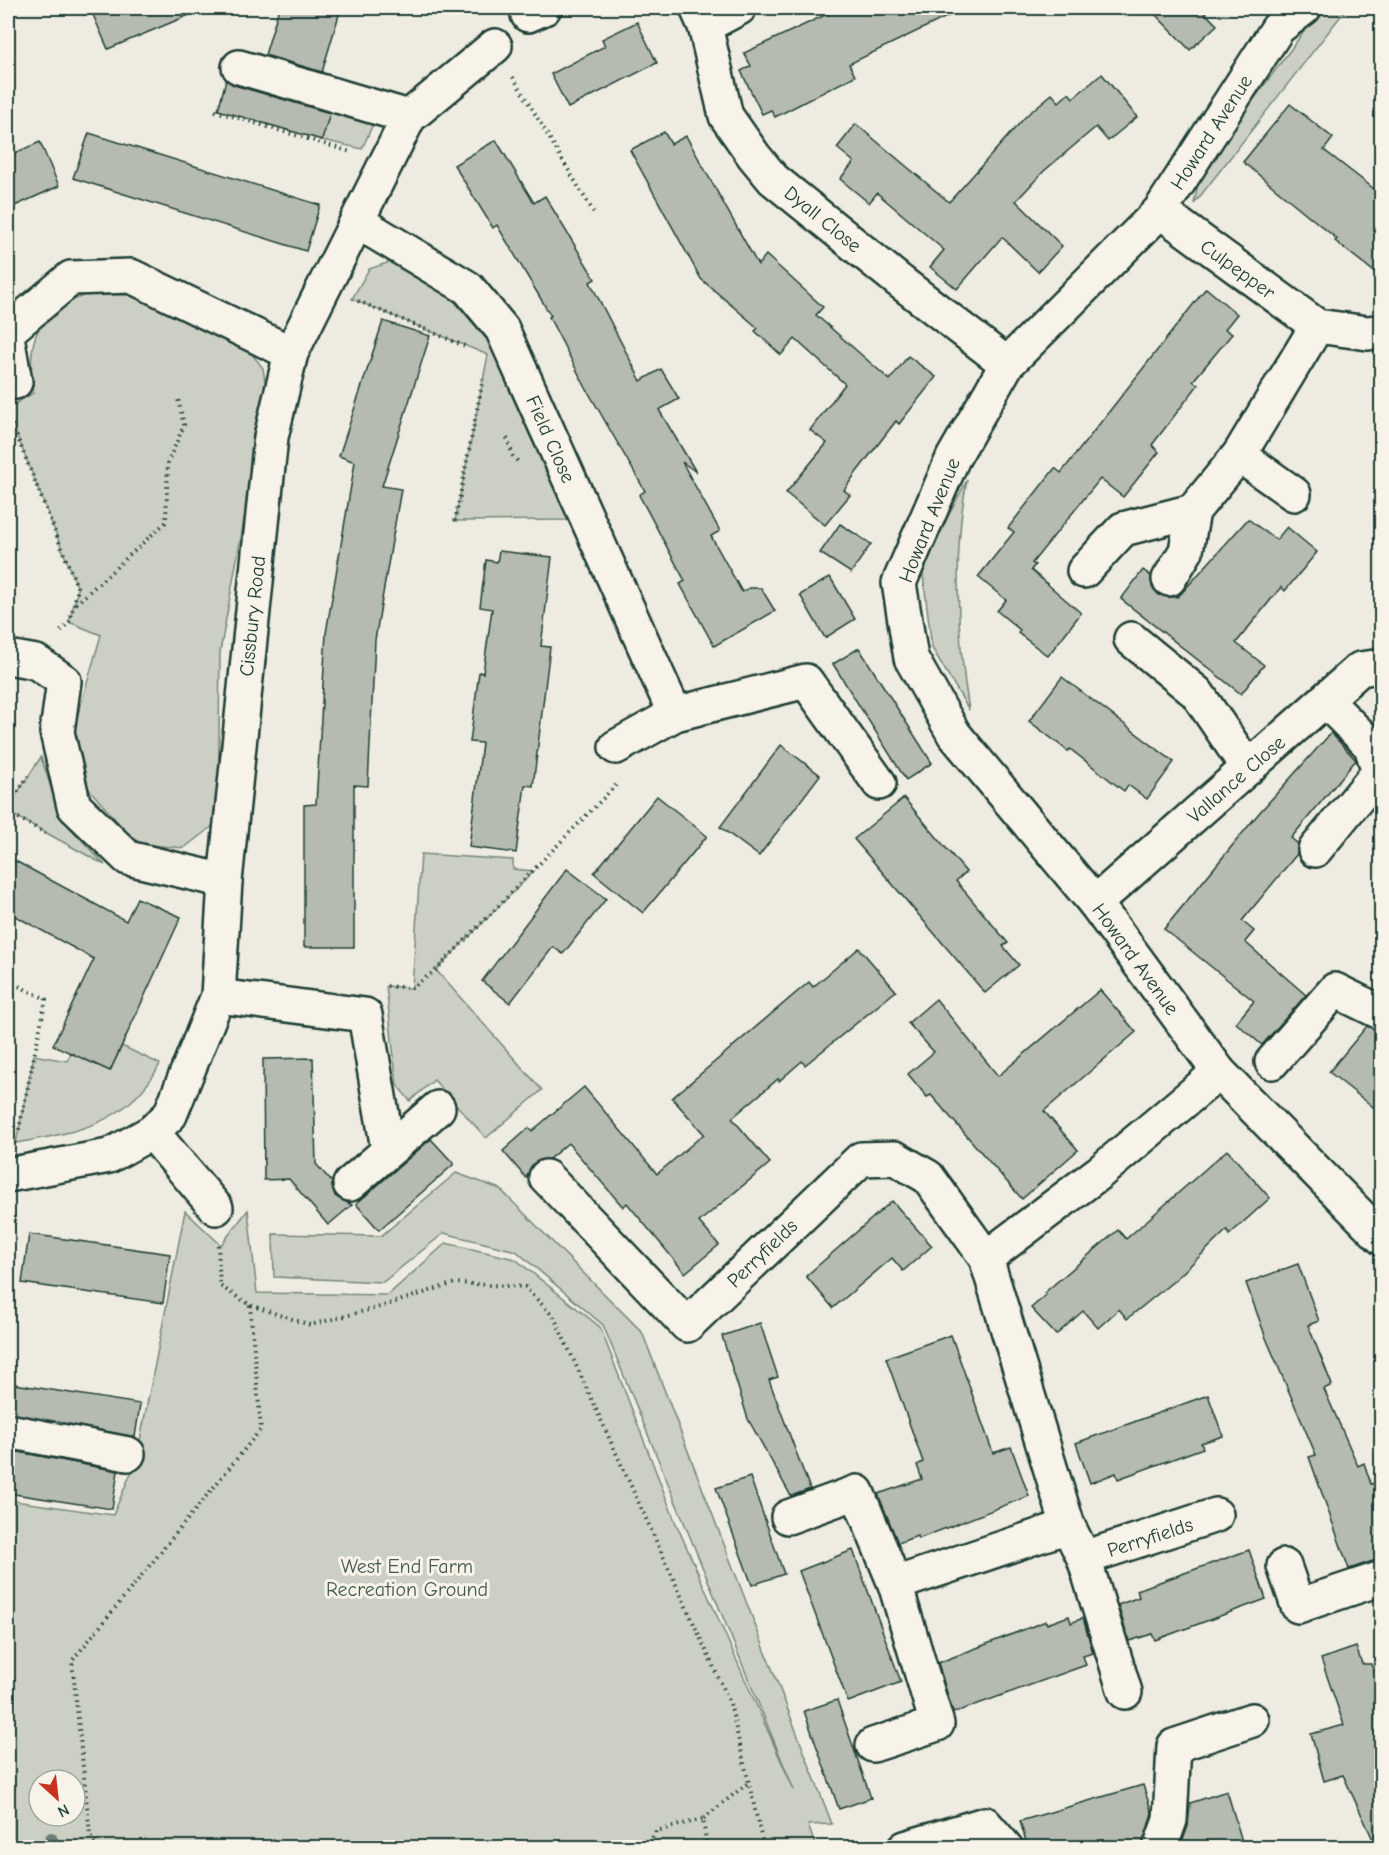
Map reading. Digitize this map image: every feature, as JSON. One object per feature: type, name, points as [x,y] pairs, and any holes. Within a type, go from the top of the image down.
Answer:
[{"type":"street","name":"Dyall Close","points":[[739,8],[701,17],[726,116],[754,156],[773,179],[1007,364]]},
{"type":"street","name":"Howard Avenue","points":[[1304,8],[1268,18],[1160,211],[1007,364],[953,458],[899,582],[912,658],[954,734],[1095,903],[1219,1072],[1382,1238]]},
{"type":"street","name":"Cissbury Road","points":[[12,1174],[109,1156],[152,1132],[170,1115],[218,996],[225,881],[271,436],[291,353],[409,117],[495,46]]},
{"type":"street","points":[[239,68],[409,117]]},
{"type":"street","name":"Culpepper","points":[[1160,211],[1317,326],[1368,333],[1382,331]]},
{"type":"street","name":"Field Close","points":[[358,222],[468,288],[502,329],[675,714]]},
{"type":"street","points":[[8,331],[71,278],[131,276],[291,353]]},
{"type":"street","points":[[1169,579],[1186,551],[1192,511],[1239,455],[1317,326]]},
{"type":"street","points":[[8,342],[15,382]]},
{"type":"street","points":[[1239,455],[1294,494]]},
{"type":"street","points":[[1084,571],[1123,529],[1192,511]]},
{"type":"street","points":[[1150,644],[1197,693],[1248,768]]},
{"type":"street","points":[[22,660],[64,681],[57,732],[74,806],[128,858],[225,881]]},
{"type":"street","name":"Vallance Close","points":[[1095,903],[1360,669],[1382,666]]},
{"type":"street","points":[[616,747],[675,714],[806,681],[879,783]]},
{"type":"street","points":[[1314,850],[1379,772],[1371,746],[1325,700]]},
{"type":"street","points":[[1272,1062],[1335,990],[1382,1013]]},
{"type":"street","points":[[218,996],[365,1015],[388,1149]]},
{"type":"street","points":[[986,1258],[1100,1172],[1219,1072]]},
{"type":"street","points":[[350,1184],[438,1108]]},
{"type":"street","points":[[152,1132],[216,1208]]},
{"type":"street","name":"Perryfields","points":[[546,1177],[687,1325],[861,1159],[895,1158],[928,1177],[986,1258],[1068,1526],[1084,1558],[1216,1515]]},
{"type":"street","points":[[8,1431],[128,1454]]},
{"type":"street","points":[[788,1517],[857,1492],[895,1584],[937,1724],[873,1745]]},
{"type":"street","points":[[895,1584],[1068,1526]]},
{"type":"street","points":[[1084,1558],[1125,1692]]},
{"type":"street","points":[[1284,1566],[1299,1606],[1382,1578]]},
{"type":"street","points":[[1165,1834],[1174,1746],[1252,1720]]},
{"type":"street","points":[[905,1848],[985,1824],[1006,1848]]},
{"type":"path","points":[[495,46],[594,213]]},
{"type":"path","points":[[215,111],[386,162]]},
{"type":"path","points":[[324,288],[477,351]]},
{"type":"path","points":[[455,520],[483,377]]},
{"type":"path","points":[[75,605],[166,522],[168,462],[184,425],[178,399]]},
{"type":"path","points":[[8,413],[78,589],[69,622],[22,660]]},
{"type":"path","points":[[365,1015],[386,986],[412,988],[436,970],[629,771],[616,747]]},
{"type":"path","points":[[8,981],[46,999],[16,1143],[12,1174]]},
{"type":"path","points":[[216,1208],[220,1286],[250,1305],[310,1325],[380,1307],[456,1283],[525,1287],[554,1317],[725,1692],[764,1848]]},
{"type":"path","points":[[98,1848],[90,1834],[72,1661],[261,1429],[250,1305]]},
{"type":"path","points":[[645,1848],[656,1831],[703,1819],[748,1783]]},
{"type":"path","points":[[703,1819],[707,1848]]},
{"type":"green space","points":[[1331,8],[1347,8],[1194,204],[1200,172],[1308,26]]},
{"type":"green space","points":[[331,107],[376,117],[362,149],[322,140]]},
{"type":"green space","points":[[393,261],[442,287],[497,351],[573,520],[455,521],[488,355],[352,299],[369,269]]},
{"type":"green space","points":[[87,294],[130,295],[244,344],[263,368],[267,394],[220,652],[218,822],[184,848],[137,844],[87,787],[73,731],[101,635],[69,622],[78,589],[8,413],[8,408],[33,393],[33,344],[44,321],[55,311]]},
{"type":"green space","points":[[967,480],[960,535],[958,595],[969,710],[932,648],[922,566]]},
{"type":"green space","points":[[41,757],[61,818],[105,865],[8,812],[8,807]]},
{"type":"green space","points":[[421,854],[513,860],[513,869],[534,871],[436,970],[542,1090],[486,1138],[434,1080],[410,1101],[397,1085],[386,986],[412,988]]},
{"type":"green space","points":[[122,1046],[160,1064],[133,1100],[99,1122],[80,1129],[16,1143],[34,1055],[67,1061],[71,1053],[110,1071]]},
{"type":"green space","name":"West End Farm Recreation Ground","points":[[456,1173],[500,1189],[642,1332],[832,1824],[808,1825],[816,1848],[8,1848],[8,1500],[113,1515],[136,1461],[185,1211],[221,1245],[248,1210],[257,1293],[388,1295],[446,1243],[515,1259],[600,1327],[675,1521],[794,1790],[603,1325],[516,1251],[444,1233],[383,1282],[274,1277],[273,1234],[381,1236]]},
{"type":"building","points":[[90,8],[206,8],[108,49]]},
{"type":"building","points":[[279,8],[341,8],[322,72],[265,55]]},
{"type":"building","points":[[840,8],[965,8],[849,64],[855,76],[775,117],[771,110],[762,114],[741,71],[751,66],[744,53]]},
{"type":"building","points":[[1149,8],[1200,8],[1217,25],[1190,50]]},
{"type":"building","points":[[637,22],[657,63],[568,108],[551,74],[605,46],[602,39]]},
{"type":"building","points":[[1102,74],[1137,117],[1108,141],[1096,127],[1044,171],[1016,201],[1062,246],[1038,272],[1002,237],[957,289],[930,267],[944,250],[877,193],[869,203],[840,179],[854,162],[837,148],[856,124],[949,202],[1027,115],[1052,94],[1059,102],[1069,93],[1073,98]]},
{"type":"building","points":[[226,80],[234,85],[330,113],[322,140],[218,110]]},
{"type":"building","points":[[1290,104],[1333,138],[1324,150],[1382,195],[1382,278],[1243,162]]},
{"type":"building","points":[[664,132],[671,144],[686,136],[758,265],[766,255],[823,307],[816,315],[890,380],[908,356],[936,377],[899,424],[896,421],[856,473],[844,490],[850,495],[825,525],[786,493],[827,443],[810,430],[845,384],[795,339],[781,355],[755,331],[758,328],[701,279],[630,150]]},
{"type":"building","points":[[89,133],[320,205],[306,251],[73,178]]},
{"type":"building","points":[[496,140],[534,203],[545,196],[595,279],[590,282],[641,381],[661,369],[679,399],[659,410],[696,472],[682,462],[720,531],[711,536],[742,592],[749,588],[761,588],[775,611],[714,646],[680,584],[685,581],[639,495],[645,491],[586,388],[549,317],[551,316],[497,225],[493,228],[454,165]]},
{"type":"building","points":[[40,142],[59,186],[8,209],[8,156]]},
{"type":"building","points":[[1206,288],[1237,314],[1225,329],[1232,334],[1193,381],[1198,385],[1152,445],[1159,452],[1123,497],[1100,479],[1032,563],[1035,565],[1031,570],[1081,613],[1048,656],[1018,633],[1020,630],[997,611],[1006,600],[978,577],[1014,532],[1008,528],[1055,468],[1061,473]]},
{"type":"building","points":[[383,321],[430,336],[382,486],[401,489],[375,640],[368,786],[354,785],[354,947],[304,947],[304,805],[316,804],[326,633],[355,462],[339,456]]},
{"type":"building","points":[[1248,519],[1276,540],[1287,527],[1317,552],[1285,591],[1281,587],[1236,643],[1264,665],[1241,694],[1121,599],[1143,570],[1151,576],[1152,587],[1159,595],[1178,597]]},
{"type":"building","points":[[840,524],[871,544],[851,573],[820,553]]},
{"type":"building","points":[[499,551],[552,557],[541,646],[550,647],[533,786],[525,785],[516,853],[469,847],[482,743],[470,742],[479,672],[483,673],[492,609],[480,607],[486,560],[497,562]]},
{"type":"building","points":[[830,577],[855,619],[825,638],[800,595]]},
{"type":"building","points":[[859,648],[932,763],[906,780],[833,664]]},
{"type":"building","points":[[1062,677],[1174,762],[1147,799],[1128,785],[1124,791],[1029,721]]},
{"type":"building","points":[[1331,733],[1356,760],[1291,838],[1298,844],[1297,854],[1242,921],[1254,931],[1245,942],[1306,995],[1262,1045],[1236,1023],[1254,1001],[1164,929],[1259,813]]},
{"type":"building","points":[[781,745],[820,775],[759,856],[720,827]]},
{"type":"building","points":[[657,796],[707,836],[643,913],[594,873]]},
{"type":"building","points":[[904,798],[966,872],[956,881],[1008,943],[1003,946],[1019,965],[985,993],[854,839]]},
{"type":"building","points":[[8,857],[126,921],[137,898],[181,917],[110,1071],[53,1045],[94,959],[8,912]]},
{"type":"building","points":[[567,869],[606,899],[563,954],[553,947],[510,1003],[482,981]]},
{"type":"building","points":[[859,948],[896,991],[805,1065],[802,1061],[732,1118],[770,1163],[699,1222],[719,1245],[685,1273],[627,1203],[623,1207],[568,1143],[549,1159],[534,1163],[526,1178],[503,1151],[529,1128],[532,1131],[584,1087],[657,1174],[704,1134],[672,1098],[809,982],[813,987]]},
{"type":"building","points":[[1100,990],[1136,1032],[1044,1111],[1078,1150],[1022,1199],[931,1095],[927,1097],[908,1074],[934,1052],[908,1023],[936,999],[998,1076]]},
{"type":"building","points":[[1367,1026],[1382,1031],[1382,1114],[1329,1072]]},
{"type":"building","points":[[313,1058],[316,1164],[332,1182],[335,1196],[352,1205],[328,1225],[289,1179],[264,1180],[263,1059]]},
{"type":"building","points":[[431,1139],[454,1164],[379,1230],[356,1204]]},
{"type":"building","points":[[1227,1150],[1270,1198],[1229,1235],[1227,1230],[1175,1280],[1127,1319],[1119,1309],[1098,1328],[1083,1311],[1056,1335],[1031,1308],[1046,1295],[1044,1293],[1118,1230],[1126,1239]]},
{"type":"building","points":[[892,1201],[932,1246],[903,1271],[892,1258],[833,1308],[806,1276]]},
{"type":"building","points":[[29,1234],[170,1254],[163,1303],[22,1283]]},
{"type":"building","points":[[1298,1264],[1319,1321],[1308,1325],[1332,1385],[1324,1389],[1358,1466],[1364,1463],[1371,1484],[1382,1481],[1382,1558],[1349,1569],[1309,1457],[1316,1455],[1266,1338],[1246,1283]]},
{"type":"building","points":[[760,1323],[778,1377],[769,1380],[810,1489],[791,1496],[748,1419],[722,1336]]},
{"type":"building","points":[[951,1335],[993,1453],[1011,1447],[1029,1496],[918,1539],[917,1536],[898,1543],[878,1494],[922,1479],[917,1465],[923,1462],[886,1358]]},
{"type":"building","points":[[8,1383],[140,1404],[135,1437],[8,1413]]},
{"type":"building","points":[[1208,1395],[1223,1436],[1201,1443],[1203,1448],[1118,1479],[1116,1473],[1090,1483],[1076,1443]]},
{"type":"building","points":[[8,1450],[118,1471],[112,1509],[8,1493]]},
{"type":"building","points":[[750,1477],[784,1574],[752,1585],[716,1488]]},
{"type":"building","points":[[853,1550],[901,1682],[848,1702],[799,1571]]},
{"type":"building","points":[[1249,1550],[1266,1599],[1155,1640],[1152,1634],[1129,1641],[1118,1605],[1139,1597],[1137,1590]]},
{"type":"building","points":[[1069,1616],[1071,1623],[1083,1618],[1093,1653],[1083,1656],[1086,1665],[953,1713],[938,1663],[1046,1621],[1047,1624]]},
{"type":"building","points":[[1356,1647],[1362,1664],[1371,1664],[1382,1693],[1382,1848],[1377,1848],[1343,1775],[1324,1781],[1311,1734],[1344,1725],[1321,1659]]},
{"type":"building","points":[[837,1700],[871,1798],[839,1809],[804,1711]]},
{"type":"building","points":[[1143,1785],[1152,1813],[1142,1848],[1028,1848],[1020,1821]]},
{"type":"building","points":[[1227,1791],[1244,1848],[1180,1848],[1188,1826],[1190,1803]]},
{"type":"waterway","points":[[51,1838],[56,1848]]}]
